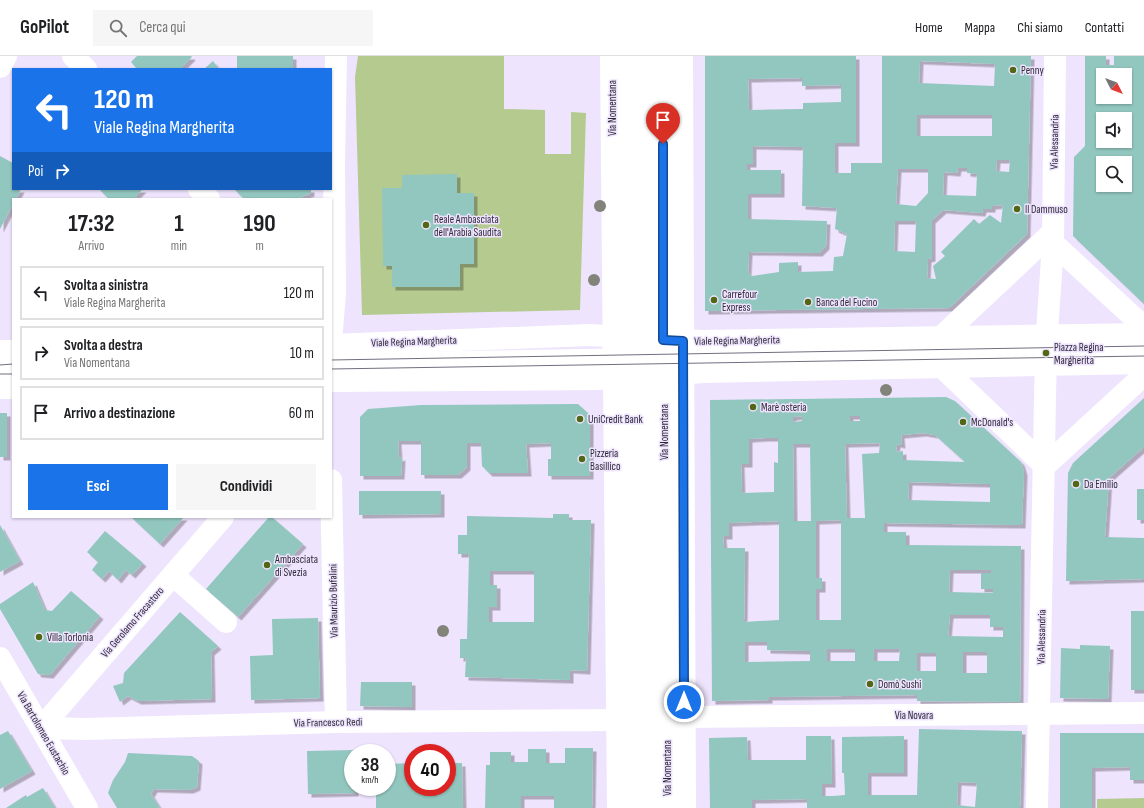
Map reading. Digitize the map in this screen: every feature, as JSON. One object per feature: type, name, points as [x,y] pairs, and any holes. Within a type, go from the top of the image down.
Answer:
[{"type":"street","points":[[0,67],[6,56]]},
{"type":"street","points":[[74,56],[85,68]]},
{"type":"street","points":[[332,329],[335,287],[334,156],[336,56]]},
{"type":"street","name":"Via Nomentana","points":[[611,56],[648,357],[684,717],[685,808]]},
{"type":"street","name":"Via Nomentana","points":[[629,56],[648,357],[667,808]]},
{"type":"street","name":"Via Nomentana","points":[[647,56],[650,808]]},
{"type":"street","name":"Via Nomentana","points":[[634,808],[648,357],[662,56]]},
{"type":"street","name":"Via Nomentana","points":[[618,808],[616,720],[648,357],[682,56]]},
{"type":"street","name":"Via Alessandria","points":[[1053,234],[1055,56]]},
{"type":"street","points":[[201,190],[208,198]]},
{"type":"street","points":[[1053,234],[1144,327]]},
{"type":"street","points":[[941,337],[1053,234]]},
{"type":"street","points":[[1045,466],[1047,351],[1053,234]]},
{"type":"street","name":"Viale Regina Margherita","points":[[332,343],[648,357],[942,367],[1144,334]]},
{"type":"street","name":"Viale Regina Margherita","points":[[332,381],[941,337],[1144,364]]},
{"type":"street","points":[[0,351],[12,351]]},
{"type":"street","name":"Viale Regina Margherita","points":[[332,364],[648,357],[1144,351]]},
{"type":"street","points":[[942,367],[1045,466]]},
{"type":"street","points":[[0,370],[12,370]]},
{"type":"street","points":[[1045,466],[1144,375]]},
{"type":"street","points":[[0,388],[12,388]]},
{"type":"street","name":"Via Alessandria","points":[[1037,808],[1045,466]]},
{"type":"street","name":"Via Gerolamo Fracastoro","points":[[41,728],[222,518]]},
{"type":"street","name":"Via Maurizio Bufalini","points":[[332,518],[336,722]]},
{"type":"street","points":[[173,575],[226,622]]},
{"type":"street","name":"Via Bartolomeo Eustachio","points":[[0,658],[87,808]]},
{"type":"street","name":"Via Novara","points":[[684,717],[1144,713]]},
{"type":"street","name":"Via Francesco Redi","points":[[41,728],[85,729],[336,722],[616,720]]},
{"type":"green space","points":[[358,56],[504,56],[504,109],[545,110],[545,154],[571,154],[571,112],[586,113],[580,310],[362,315],[355,77]]},
{"type":"green space","points":[[1144,798],[1144,808],[1097,808],[1097,799]]},
{"type":"building","points":[[137,56],[192,57],[181,68],[136,68],[131,62]]},
{"type":"building","points":[[237,56],[293,56],[293,68],[237,68]]},
{"type":"building","points":[[705,56],[856,56],[856,143],[835,143],[835,173],[851,173],[851,163],[882,163],[882,56],[1031,56],[1027,234],[949,308],[705,311]],"holes":[[[920,61],[995,64],[994,86],[919,83]],[[802,78],[802,86],[841,85],[841,102],[803,103],[803,109],[749,110],[748,79]],[[917,115],[992,115],[992,136],[917,136]],[[753,146],[803,147],[802,206],[837,208],[835,229],[847,234],[843,256],[834,257],[833,271],[798,272],[798,262],[779,263],[779,272],[752,276],[748,272],[749,252],[819,253],[826,246],[827,221],[748,219],[748,194],[781,194],[781,170],[747,170],[747,164],[753,164]],[[997,160],[1010,160],[1009,172],[996,171]],[[958,168],[967,168],[967,173],[977,174],[976,196],[943,195],[944,172],[957,173]],[[898,169],[928,169],[928,193],[916,206],[896,204]],[[1003,205],[1001,223],[990,215],[979,224],[974,219],[941,252],[945,256],[933,266],[936,279],[927,278],[928,259],[932,258],[932,220],[943,210],[982,213],[983,209],[992,209],[992,206]],[[895,221],[916,221],[915,252],[894,251]]]},
{"type":"building","points":[[1085,56],[1106,56],[1106,65],[1114,65],[1114,56],[1144,56],[1144,304],[1073,236],[1074,157],[1085,146]]},
{"type":"building","points":[[213,61],[218,68],[205,68]]},
{"type":"building","points":[[0,156],[12,162],[12,190],[20,190],[16,198],[12,198],[12,206],[0,229]]},
{"type":"building","points":[[457,174],[457,193],[474,193],[474,264],[460,264],[460,287],[392,287],[392,266],[383,266],[382,188],[402,188],[402,175]]},
{"type":"building","points":[[100,190],[142,190],[135,197],[136,198],[108,198]]},
{"type":"building","points":[[235,190],[311,190],[311,193],[299,198],[243,198]]},
{"type":"building","points":[[946,397],[955,401],[1021,462],[1024,472],[1022,525],[884,523],[884,532],[906,532],[906,545],[1021,546],[1020,702],[917,701],[917,695],[769,697],[769,700],[712,701],[710,400]],"holes":[[[802,416],[802,421],[793,422],[793,417]],[[850,416],[860,416],[860,421],[850,421]],[[923,433],[935,435],[965,462],[903,460],[903,451],[896,452],[897,444],[902,445],[901,435]],[[778,438],[778,463],[774,462],[774,492],[742,493],[741,464],[749,464],[749,439]],[[880,443],[879,453],[862,454],[865,518],[847,518],[845,444]],[[793,444],[810,444],[811,521],[794,521]],[[909,482],[990,484],[990,502],[908,500]],[[841,520],[841,620],[816,620],[816,589],[822,589],[822,578],[816,578],[816,521]],[[779,521],[779,620],[744,622],[745,548],[724,548],[723,536],[729,536],[729,523]],[[950,570],[991,570],[991,573],[981,573],[981,589],[993,589],[993,593],[949,592]],[[950,615],[990,615],[990,627],[1003,627],[1003,637],[948,636]],[[745,642],[767,642],[767,650],[810,651],[810,661],[745,662]],[[827,649],[855,649],[855,661],[827,661]],[[874,649],[900,649],[899,661],[874,661]],[[963,652],[987,652],[987,673],[963,673]],[[917,653],[936,653],[936,671],[917,671]]]},
{"type":"building","points":[[1144,398],[1144,447],[1109,478],[1105,537],[1144,538],[1144,579],[1066,581],[1068,473],[1073,463]]},
{"type":"building","points":[[578,404],[590,415],[590,476],[548,476],[548,459],[551,459],[551,443],[526,444],[528,473],[489,473],[482,466],[481,443],[467,443],[467,467],[458,475],[421,475],[421,441],[398,441],[399,458],[402,457],[401,476],[360,476],[360,417],[368,409],[421,405]]},
{"type":"building","points":[[0,413],[7,413],[7,457],[0,457]]},
{"type":"building","points":[[1137,489],[1144,489],[1144,520],[1137,520]]},
{"type":"building","points":[[359,491],[441,491],[441,514],[359,515]]},
{"type":"building","points":[[553,514],[569,514],[569,520],[591,520],[587,671],[570,670],[570,680],[465,677],[466,658],[460,658],[460,639],[467,639],[469,554],[458,554],[458,535],[467,535],[467,516],[553,518]],"holes":[[[490,571],[534,571],[534,622],[489,622],[489,607],[497,607],[497,585],[490,585]]]},
{"type":"building","points":[[132,518],[183,518],[160,544]]},
{"type":"building","points":[[268,518],[273,518],[303,544],[238,617],[206,589]]},
{"type":"building","points":[[0,525],[20,561],[0,572]]},
{"type":"building","points":[[105,531],[143,563],[132,575],[126,570],[118,580],[109,571],[102,579],[92,570],[98,562],[87,552]]},
{"type":"building","points":[[33,582],[45,610],[52,611],[71,591],[100,616],[50,675],[38,674],[0,609],[0,604]]},
{"type":"building","points":[[1131,611],[1144,611],[1144,690],[1131,690]]},
{"type":"building","points":[[180,612],[218,646],[211,652],[212,699],[138,701],[128,696],[120,702],[113,686],[123,683],[124,673]]},
{"type":"building","points":[[318,618],[320,698],[251,700],[250,656],[273,655],[272,619]]},
{"type":"building","points":[[1080,645],[1110,646],[1108,699],[1060,698],[1061,648],[1080,649]]},
{"type":"building","points":[[361,682],[412,682],[412,707],[360,706]]},
{"type":"building","points":[[919,729],[1022,731],[1020,808],[807,808],[807,799],[752,800],[752,808],[710,808],[709,738],[747,737],[748,760],[806,760],[806,736],[831,736],[832,784],[822,784],[822,796],[833,796],[845,795],[844,773],[842,773],[842,737],[904,736],[904,773],[868,773],[868,795],[917,795]],"holes":[[[958,782],[977,783],[975,807],[957,805]]]},
{"type":"building","points":[[8,731],[32,771],[0,789],[0,735]]},
{"type":"building","points":[[1060,733],[1144,733],[1144,780],[1130,780],[1130,767],[1092,768],[1092,808],[1060,808]]},
{"type":"building","points":[[565,748],[593,748],[592,808],[554,808],[554,796],[521,796],[521,808],[485,808],[486,765],[490,765],[490,752],[511,752],[511,762],[528,762],[528,749],[546,749],[546,763],[565,763]]},
{"type":"building","points":[[344,750],[344,793],[308,794],[307,751]]},
{"type":"building","points":[[128,753],[192,756],[199,761],[197,787],[190,790],[154,789],[151,794],[160,808],[117,808],[108,793],[113,780],[125,762]]},
{"type":"building","points":[[404,763],[404,796],[456,796],[456,763],[462,763],[463,808],[376,808],[376,796],[396,796],[396,764]]},
{"type":"building","points":[[43,788],[55,808],[6,808],[26,795],[27,797]]},
{"type":"tram line","points":[[332,360],[1144,346]]},
{"type":"tram line","points":[[332,369],[1144,356]]},
{"type":"tram line","points":[[0,365],[12,364]]},
{"type":"tram line","points":[[0,374],[12,374]]},
{"type":"place","name":"Penny","points":[[1013,70]]},
{"type":"place","name":"Il Dammuso","points":[[1017,209]]},
{"type":"place","name":"Reale Ambasciata dell'Arabia Saudita","points":[[426,225]]},
{"type":"place","name":"Carrefour Express","points":[[714,300]]},
{"type":"place","name":"Banca del Fucino","points":[[808,302]]},
{"type":"place","name":"Piazza Regina Margherita","points":[[1046,353]]},
{"type":"place","name":"Marè osteria","points":[[753,407]]},
{"type":"place","name":"UniCredit Bank","points":[[580,419]]},
{"type":"place","name":"McDonald's","points":[[963,422]]},
{"type":"place","name":"Pizzeria Basillico","points":[[582,459]]},
{"type":"place","name":"Da Emilio","points":[[1076,484]]},
{"type":"place","name":"Ambasciata di Svezia","points":[[267,565]]},
{"type":"place","name":"Villa Torlonia","points":[[39,637]]},
{"type":"place","name":"Domò Sushi","points":[[870,684]]},
{"type":"route","points":[[663,144],[663,340],[683,341],[685,547],[684,702]]}]
